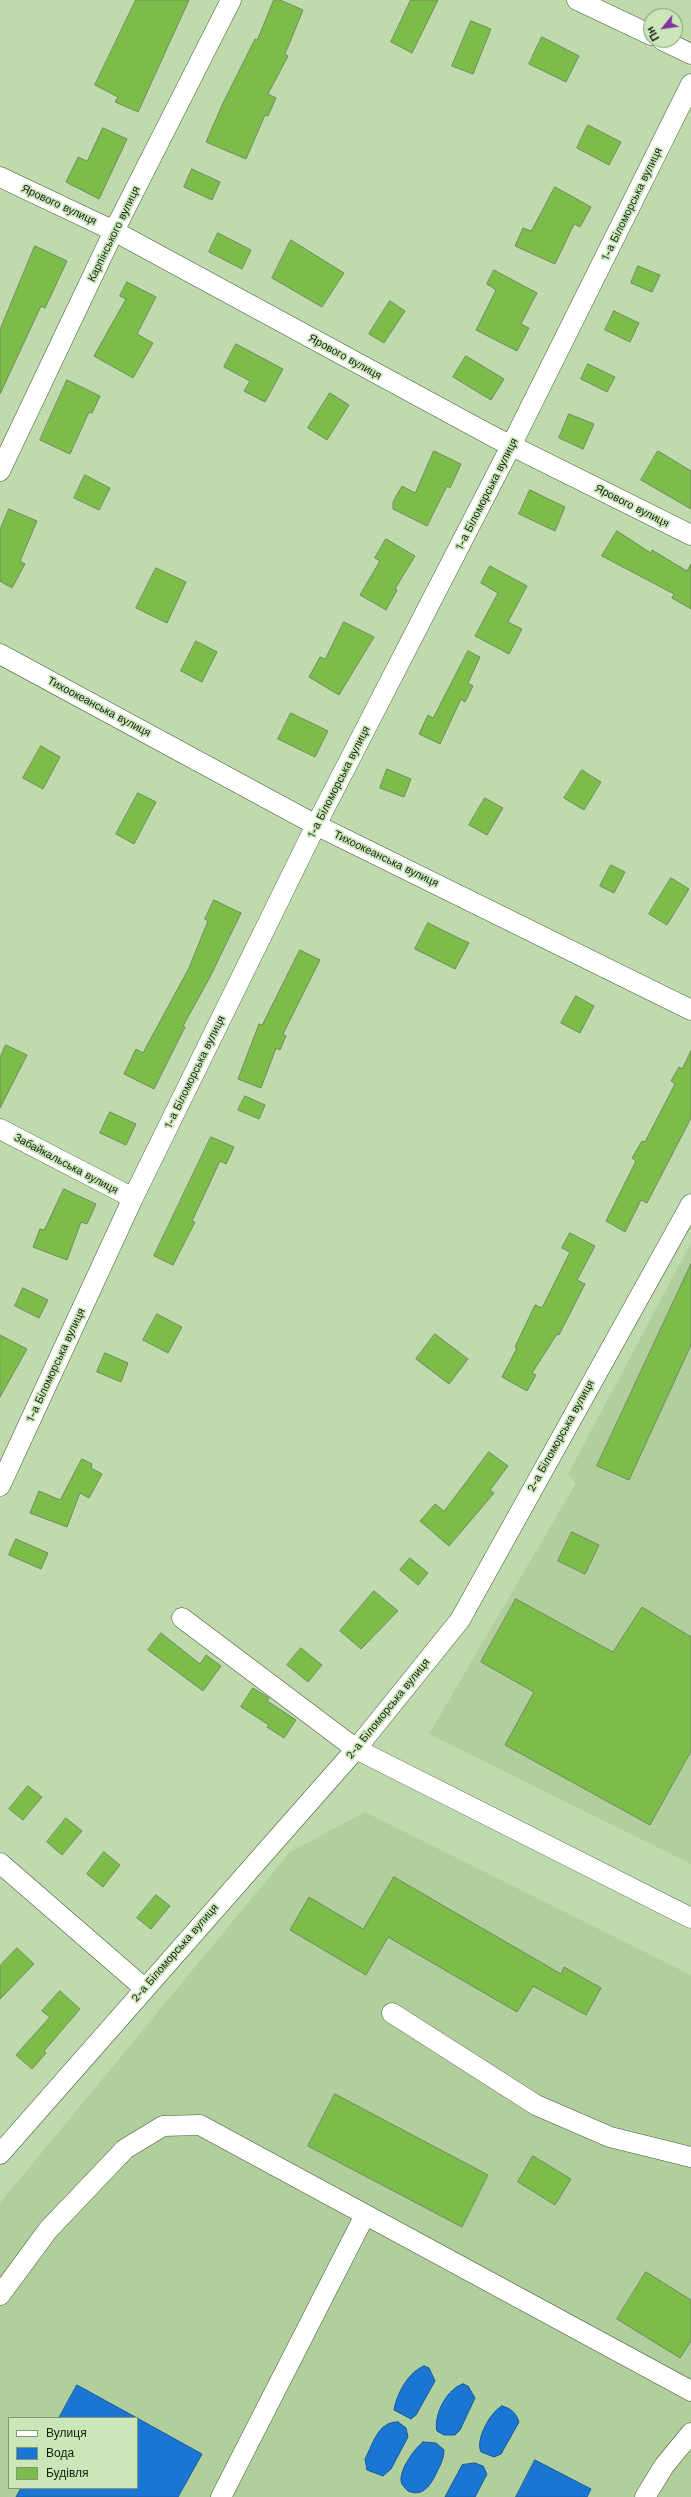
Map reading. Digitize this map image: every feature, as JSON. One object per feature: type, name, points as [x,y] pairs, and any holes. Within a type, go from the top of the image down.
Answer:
[{"type":"street","name":"Карпінського вулиця","points":[[0,471],[114,231],[231,0]]},
{"type":"street","points":[[577,0],[643,31]]},
{"type":"street","points":[[679,48],[691,54]]},
{"type":"street","name":"1-а Біломорська вулиця","points":[[0,1486],[133,1198],[316,824],[511,446],[691,84]]},
{"type":"street","name":"Ярового вулиця","points":[[0,177],[114,231],[511,446],[691,536]]},
{"type":"street","name":"Тихоокеанська вулиця","points":[[0,654],[316,824],[691,1010]]},
{"type":"street","name":"Забайкальська вулиця","points":[[0,1129],[133,1198]]},
{"type":"street","name":"2-а Біломорська вулиця","points":[[0,2154],[144,1988],[356,1749],[460,1620],[691,1204]]},
{"type":"street","points":[[182,1618],[356,1749],[691,1918]]},
{"type":"street","points":[[0,1863],[144,1988]]},
{"type":"street","points":[[392,2013],[536,2105],[610,2137],[691,2157]]},
{"type":"street","points":[[0,2295],[48,2230],[125,2149],[163,2126],[200,2125],[691,2391]]},
{"type":"street","points":[[221,2497],[365,2215]]},
{"type":"street","points":[[645,2497],[664,2466],[691,2433]]},
{"type":"shaded area","points":[[691,1243],[691,1864],[429,1734],[576,1483],[568,1474]]},
{"type":"shaded area","points":[[365,1812],[691,1975],[691,2497],[0,2497],[0,2203],[290,1852]]},
{"type":"water","points":[[424,2366],[429,2368],[435,2381],[416,2415],[411,2419],[394,2410],[395,2404],[400,2391],[408,2378]]},
{"type":"water","points":[[463,2384],[468,2386],[475,2398],[460,2430],[455,2435],[444,2435],[437,2431],[436,2425],[439,2411],[442,2403],[452,2391]]},
{"type":"water","points":[[77,2385],[135,2417],[60,2417]]},
{"type":"water","points":[[502,2406],[513,2411],[519,2422],[501,2454],[494,2457],[481,2452],[480,2441],[488,2420],[497,2409]]},
{"type":"water","points":[[138,2419],[202,2454],[178,2497],[16,2497],[20,2489],[138,2489]]},
{"type":"water","points":[[398,2422],[406,2428],[408,2437],[391,2469],[383,2476],[367,2470],[365,2459],[377,2434],[386,2425]]},
{"type":"water","points":[[423,2442],[436,2443],[444,2450],[443,2457],[435,2476],[428,2487],[421,2492],[413,2493],[408,2491],[403,2486],[401,2476],[408,2460]]},
{"type":"water","points":[[535,2460],[591,2489],[587,2497],[516,2497]]},
{"type":"water","points":[[475,2463],[483,2466],[487,2474],[475,2497],[445,2497],[462,2465]]},
{"type":"building","points":[[136,0],[189,0],[138,112],[115,102],[118,97],[95,85]]},
{"type":"building","points":[[274,0],[280,0],[303,10],[285,54],[288,56],[268,94],[276,98],[268,116],[265,115],[246,159],[206,142],[223,103],[255,39],[257,40]]},
{"type":"building","points":[[411,0],[438,0],[412,53],[391,42]]},
{"type":"building","points":[[471,21],[491,29],[473,74],[452,66]]},
{"type":"building","points":[[542,37],[579,56],[566,82],[529,64]]},
{"type":"building","points":[[588,125],[621,142],[609,165],[577,148]]},
{"type":"building","points":[[103,128],[127,139],[99,199],[66,182],[78,157],[87,161]]},
{"type":"building","points":[[192,169],[220,182],[212,200],[184,187]]},
{"type":"building","points":[[555,187],[591,207],[580,227],[574,224],[555,264],[515,246],[523,228],[531,231]]},
{"type":"building","points":[[218,233],[251,250],[242,269],[209,252]]},
{"type":"building","points":[[291,240],[344,273],[322,307],[272,278]]},
{"type":"building","points":[[35,246],[67,261],[45,308],[41,306],[0,394],[0,330]]},
{"type":"building","points":[[638,266],[660,275],[652,292],[631,283]]},
{"type":"building","points":[[494,270],[537,293],[521,324],[529,328],[517,351],[476,330],[496,290],[487,284]]},
{"type":"building","points":[[127,282],[156,297],[137,334],[153,343],[133,378],[94,356],[126,299],[120,296]]},
{"type":"building","points":[[390,301],[405,311],[384,343],[369,334]]},
{"type":"building","points":[[614,311],[639,323],[630,342],[605,330]]},
{"type":"building","points":[[236,344],[283,369],[265,402],[244,391],[250,381],[224,367]]},
{"type":"building","points":[[466,356],[504,379],[491,400],[453,377]]},
{"type":"building","points":[[588,364],[615,377],[607,392],[581,379]]},
{"type":"building","points":[[67,380],[100,396],[92,413],[89,412],[70,454],[40,440]]},
{"type":"building","points":[[330,393],[349,405],[327,440],[308,428]]},
{"type":"building","points":[[569,414],[594,424],[583,449],[559,438]]},
{"type":"building","points":[[434,451],[461,464],[450,488],[447,486],[427,526],[393,509],[393,502],[402,486],[415,493]]},
{"type":"building","points":[[658,451],[691,471],[691,509],[641,480]]},
{"type":"building","points":[[85,475],[110,488],[99,510],[74,498]]},
{"type":"building","points":[[530,490],[565,507],[555,531],[519,514]]},
{"type":"building","points":[[9,509],[37,521],[20,561],[25,564],[12,588],[0,581],[0,530]]},
{"type":"building","points":[[617,531],[651,553],[652,550],[687,571],[691,564],[691,609],[672,598],[674,594],[602,556]]},
{"type":"building","points":[[386,539],[415,556],[395,589],[397,590],[386,610],[360,595],[380,561],[375,558]]},
{"type":"building","points":[[490,566],[527,586],[508,622],[522,629],[509,654],[475,636],[498,593],[481,583]]},
{"type":"building","points":[[156,568],[186,582],[167,623],[136,608]]},
{"type":"building","points":[[344,622],[374,637],[339,695],[309,677],[320,657],[325,659]]},
{"type":"building","points":[[196,641],[217,652],[202,682],[181,671]]},
{"type":"building","points":[[468,651],[480,657],[468,683],[473,686],[465,702],[461,699],[440,744],[419,734],[428,715],[433,718]]},
{"type":"building","points":[[291,713],[328,731],[315,757],[278,739]]},
{"type":"building","points":[[41,746],[60,757],[43,789],[23,778]]},
{"type":"building","points":[[387,769],[411,779],[404,797],[380,788]]},
{"type":"building","points":[[582,770],[601,782],[584,810],[564,798]]},
{"type":"building","points":[[138,793],[156,802],[134,844],[116,834]]},
{"type":"building","points":[[485,798],[503,808],[487,835],[469,825]]},
{"type":"building","points":[[611,865],[625,872],[614,893],[600,886]]},
{"type":"building","points":[[671,878],[689,889],[667,925],[649,914]]},
{"type":"building","points":[[214,900],[241,913],[210,977],[183,1026],[185,1027],[154,1089],[124,1074],[136,1049],[143,1053],[189,968],[208,921],[205,919]]},
{"type":"building","points":[[428,923],[469,943],[455,969],[415,949]]},
{"type":"building","points":[[300,950],[320,960],[283,1034],[286,1036],[280,1050],[276,1048],[261,1088],[238,1079],[259,1024],[262,1025]]},
{"type":"building","points":[[576,996],[594,1006],[580,1033],[561,1023]]},
{"type":"building","points":[[6,1045],[27,1055],[0,1108],[0,1058]]},
{"type":"building","points":[[691,1051],[691,1118],[647,1203],[641,1200],[625,1232],[606,1221],[636,1161],[632,1158],[642,1141],[645,1142],[675,1084],[671,1081],[679,1067],[682,1069]]},
{"type":"building","points":[[245,1096],[265,1105],[259,1119],[238,1110]]},
{"type":"building","points":[[110,1112],[136,1124],[126,1145],[100,1133]]},
{"type":"building","points":[[211,1137],[234,1147],[226,1164],[220,1161],[192,1221],[195,1222],[173,1265],[154,1256]]},
{"type":"building","points":[[64,1189],[96,1204],[87,1224],[81,1222],[67,1260],[33,1247],[40,1229],[44,1230]]},
{"type":"building","points":[[570,1233],[595,1246],[577,1280],[585,1284],[559,1335],[557,1334],[532,1373],[536,1375],[527,1391],[502,1377],[517,1348],[515,1347],[535,1305],[542,1308],[570,1252],[562,1248]]},
{"type":"building","points":[[691,1264],[691,1345],[629,1480],[597,1466]]},
{"type":"building","points":[[23,1288],[48,1300],[39,1318],[15,1306]]},
{"type":"building","points":[[157,1314],[182,1327],[168,1353],[143,1340]]},
{"type":"building","points":[[435,1334],[468,1359],[449,1384],[416,1359]]},
{"type":"building","points":[[0,1335],[27,1349],[0,1397]]},
{"type":"building","points":[[105,1353],[128,1363],[121,1382],[97,1372]]},
{"type":"building","points":[[489,1452],[508,1466],[490,1490],[494,1493],[449,1546],[420,1521],[435,1504],[444,1511]]},
{"type":"building","points":[[82,1459],[92,1464],[91,1468],[102,1474],[89,1498],[80,1493],[67,1527],[30,1513],[39,1491],[60,1500]]},
{"type":"building","points":[[572,1532],[599,1545],[585,1574],[558,1561]]},
{"type":"building","points":[[16,1539],[48,1553],[41,1569],[9,1555]]},
{"type":"building","points":[[410,1558],[428,1573],[418,1585],[400,1570]]},
{"type":"building","points":[[374,1591],[398,1611],[361,1649],[340,1631]]},
{"type":"building","points":[[516,1599],[613,1652],[642,1607],[691,1637],[691,1751],[650,1825],[505,1745],[534,1692],[481,1662]]},
{"type":"building","points":[[161,1633],[200,1664],[206,1655],[221,1666],[203,1691],[148,1650]]},
{"type":"building","points":[[301,1648],[322,1665],[308,1682],[287,1665]]},
{"type":"building","points":[[253,1688],[269,1698],[267,1701],[296,1720],[284,1738],[267,1727],[269,1725],[241,1707]]},
{"type":"building","points":[[28,1786],[42,1797],[23,1820],[9,1809]]},
{"type":"building","points":[[66,1818],[82,1831],[62,1855],[47,1842]]},
{"type":"building","points":[[104,1852],[120,1865],[103,1887],[87,1874]]},
{"type":"building","points":[[394,1877],[561,1974],[564,1967],[601,1988],[586,2015],[533,1986],[517,2012],[388,1937],[366,1975],[290,1930],[309,1897],[363,1929]]},
{"type":"building","points":[[156,1895],[170,1906],[151,1929],[137,1918]]},
{"type":"building","points":[[17,1948],[34,1964],[0,1999],[0,1966]]},
{"type":"building","points":[[60,1991],[80,2009],[44,2051],[46,2053],[32,2069],[16,2055],[50,2017],[42,2011]]},
{"type":"building","points":[[335,2094],[488,2175],[462,2227],[308,2146]]},
{"type":"building","points":[[533,2156],[571,2179],[555,2205],[518,2182]]},
{"type":"building","points":[[646,2272],[691,2300],[691,2341],[680,2358],[617,2319]]}]
